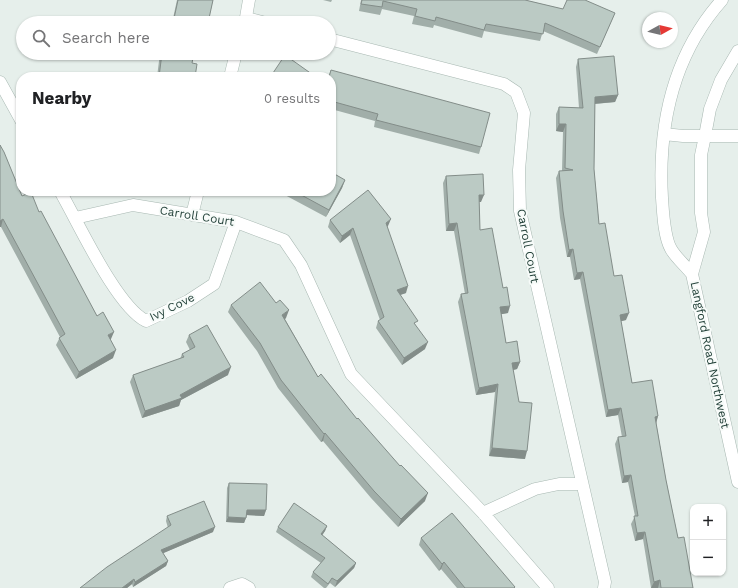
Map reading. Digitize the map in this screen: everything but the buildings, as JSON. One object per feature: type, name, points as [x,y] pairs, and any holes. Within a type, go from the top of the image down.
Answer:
[{"type":"street","points":[[246,16],[249,0]]},
{"type":"street","points":[[706,18],[708,0]]},
{"type":"street","name":"Langford Road Northwest","points":[[722,0],[706,18],[681,65],[670,97],[660,172],[663,217],[670,248],[692,274],[738,482]]},
{"type":"street","name":"Carroll Court","points":[[336,41],[504,84],[516,92],[524,113],[519,170],[520,211],[605,582],[604,588]]},
{"type":"street","name":"Langford Road Northwest","points":[[692,274],[704,232],[701,213],[701,156],[710,109],[721,80],[738,51]]},
{"type":"street","points":[[231,72],[234,60]]},
{"type":"street","points":[[0,82],[16,111]]},
{"type":"street","points":[[664,134],[738,136]]},
{"type":"street","name":"Ivy Cove","points":[[63,196],[115,289],[137,316],[146,321],[188,301],[214,284],[236,222]]},
{"type":"street","points":[[192,215],[197,196]]},
{"type":"street","name":"Carroll Court","points":[[75,218],[133,205],[236,222],[284,240],[301,265],[351,374],[483,513],[548,588]]},
{"type":"street","points":[[483,513],[535,488],[559,484],[582,484]]},
{"type":"street","points":[[230,588],[242,584],[249,588]]}]
